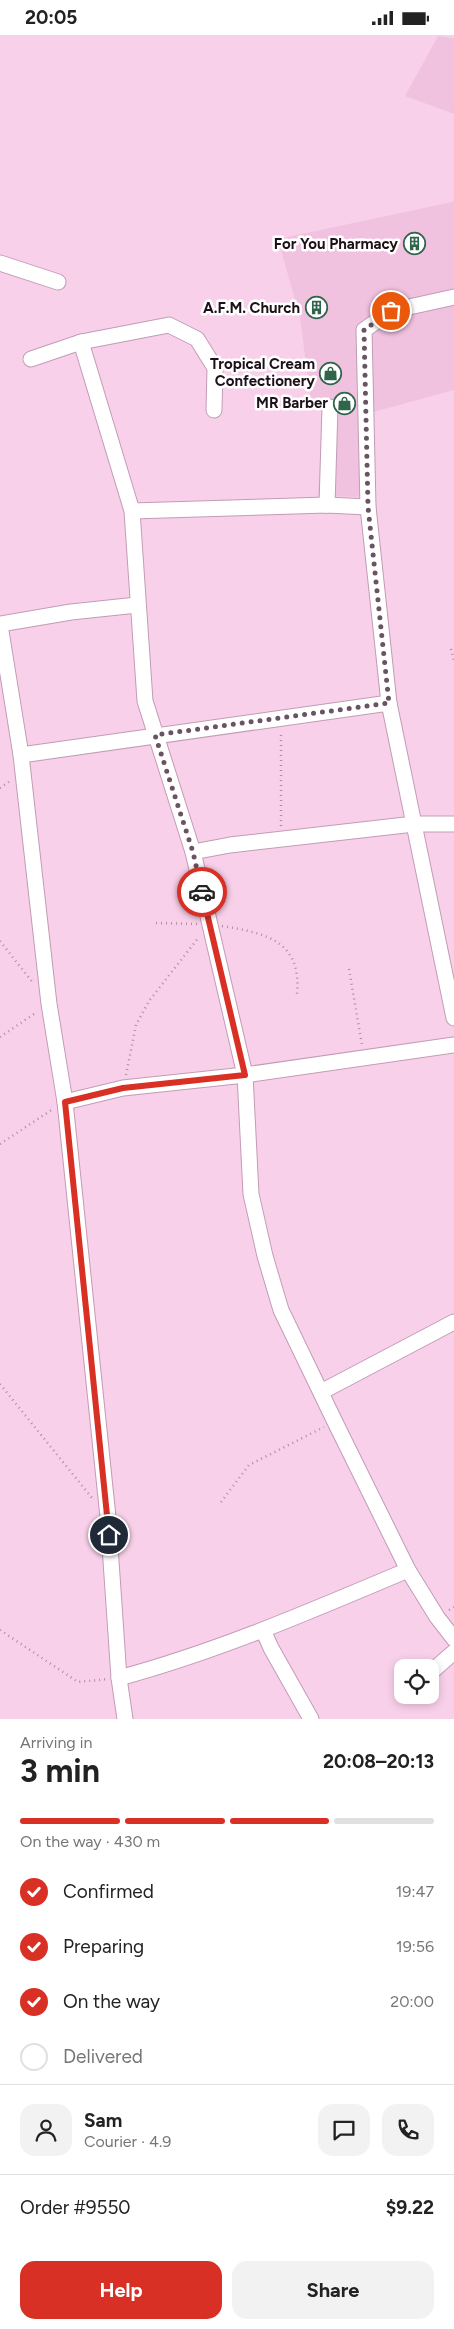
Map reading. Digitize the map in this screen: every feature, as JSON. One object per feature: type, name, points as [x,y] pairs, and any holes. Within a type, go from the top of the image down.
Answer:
[{"type":"street","points":[[0,263],[58,282]]},
{"type":"street","points":[[454,297],[391,311],[364,330],[368,507],[389,703],[454,1018]]},
{"type":"street","points":[[30,359],[81,342],[169,325],[197,339],[215,368],[214,410]]},
{"type":"street","points":[[81,342],[132,511],[145,701],[193,852],[245,1075],[251,1194],[265,1256],[281,1310],[408,1570],[437,1617],[454,1639]]},
{"type":"street","points":[[327,505],[330,407]]},
{"type":"street","points":[[132,511],[327,505],[368,507]]},
{"type":"street","points":[[125,1719],[119,1678],[108,1517],[65,1102],[49,1005],[21,755],[0,625],[71,612],[138,605]]},
{"type":"street","points":[[21,755],[389,703]]},
{"type":"street","points":[[193,852],[230,845],[414,824],[454,824]]},
{"type":"street","points":[[65,1102],[123,1088],[245,1075],[454,1045]]},
{"type":"street","points":[[321,1392],[454,1322]]},
{"type":"street","points":[[119,1678],[159,1667],[264,1631],[408,1570]]},
{"type":"street","points":[[264,1631],[271,1649],[311,1719]]},
{"type":"street","points":[[439,1665],[454,1652]]},
{"type":"path","points":[[452,649],[454,661]]},
{"type":"path","points":[[281,840],[282,717]]},
{"type":"path","points":[[156,923],[209,924],[271,937],[281,943],[296,966],[299,978],[297,994]]},
{"type":"path","points":[[123,1088],[136,1025],[149,1001],[209,924]]},
{"type":"path","points":[[0,941],[34,984]]},
{"type":"path","points":[[349,969],[365,1059]]},
{"type":"path","points":[[0,1037],[49,1005]]},
{"type":"path","points":[[0,1144],[30,1122],[65,1102]]},
{"type":"path","points":[[0,1384],[108,1517]]},
{"type":"path","points":[[220,1502],[249,1465],[335,1422]]},
{"type":"path","points":[[0,1630],[78,1682],[119,1678]]},
{"type":"shaded area","points":[[438,36],[454,38],[454,114],[405,96]]},
{"type":"shaded area","points":[[454,200],[454,390],[370,413],[367,497],[318,496],[323,400],[311,401],[300,318],[278,239],[452,202]]},
{"type":"way so far","points":[[202,892],[193,852],[155,735],[389,703],[368,507],[364,330],[391,311]]},
{"type":"place","name":"For You Pharmacy","points":[[414,244]]},
{"type":"place","name":"A.F.M. Church","points":[[316,308]]},
{"type":"place","name":"Tropical Cream Confectionery","points":[[331,373]]},
{"type":"place","name":"MR Barber","points":[[344,403]]},
{"type":"route","points":[[109,1535],[65,1102],[123,1088],[245,1075],[202,892]]}]
